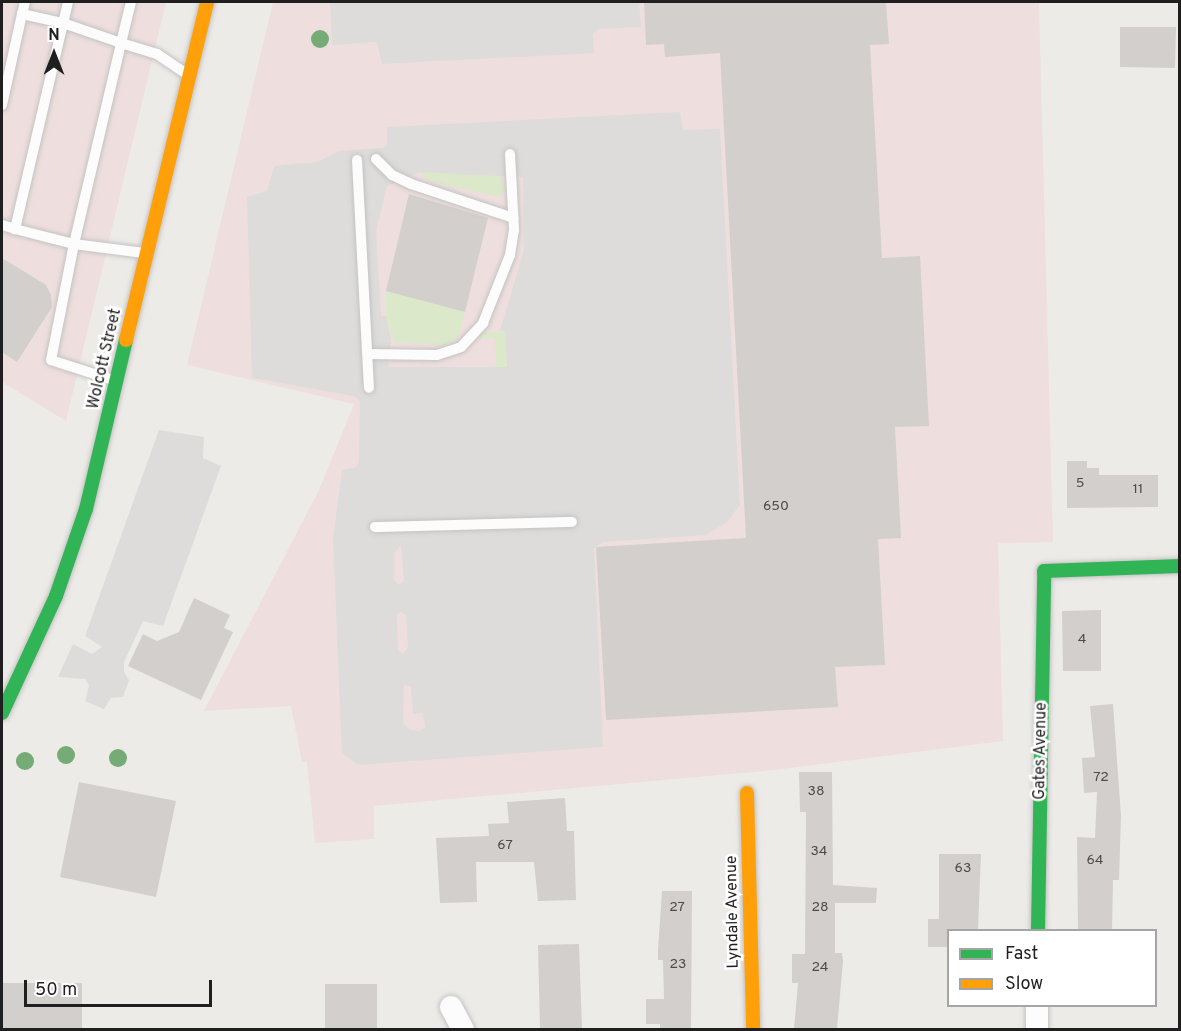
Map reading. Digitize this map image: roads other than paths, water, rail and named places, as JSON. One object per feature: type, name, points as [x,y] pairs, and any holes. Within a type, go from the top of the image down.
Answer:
[{"type":"main road","name":"Wolcott Street","points":[[2,713],[42,629],[70,560],[117,381],[207,2]]},
{"type":"main road","name":"Gates Avenue","points":[[1038,929],[1044,571],[1179,566]]},
{"type":"main road","name":"Lyndale Avenue","points":[[747,793],[753,1029]]},
{"type":"street","points":[[452,1007],[464,1029]]},
{"type":"street","points":[[1037,1007],[1037,1029]]},
{"type":"lane","points":[[2,105],[25,2]]},
{"type":"lane","points":[[15,229],[68,2]]},
{"type":"lane","points":[[117,381],[51,360],[74,244],[131,2]]},
{"type":"lane","points":[[22,14],[63,24],[157,54],[189,75]]},
{"type":"lane","points":[[368,354],[437,356],[460,347],[483,323],[507,265],[513,218],[510,154]]},
{"type":"lane","points":[[376,159],[392,175],[411,184],[513,218]]},
{"type":"lane","points":[[357,160],[369,388]]},
{"type":"lane","points":[[2,225],[74,244],[147,254]]},
{"type":"lane","points":[[375,527],[572,522]]}]
